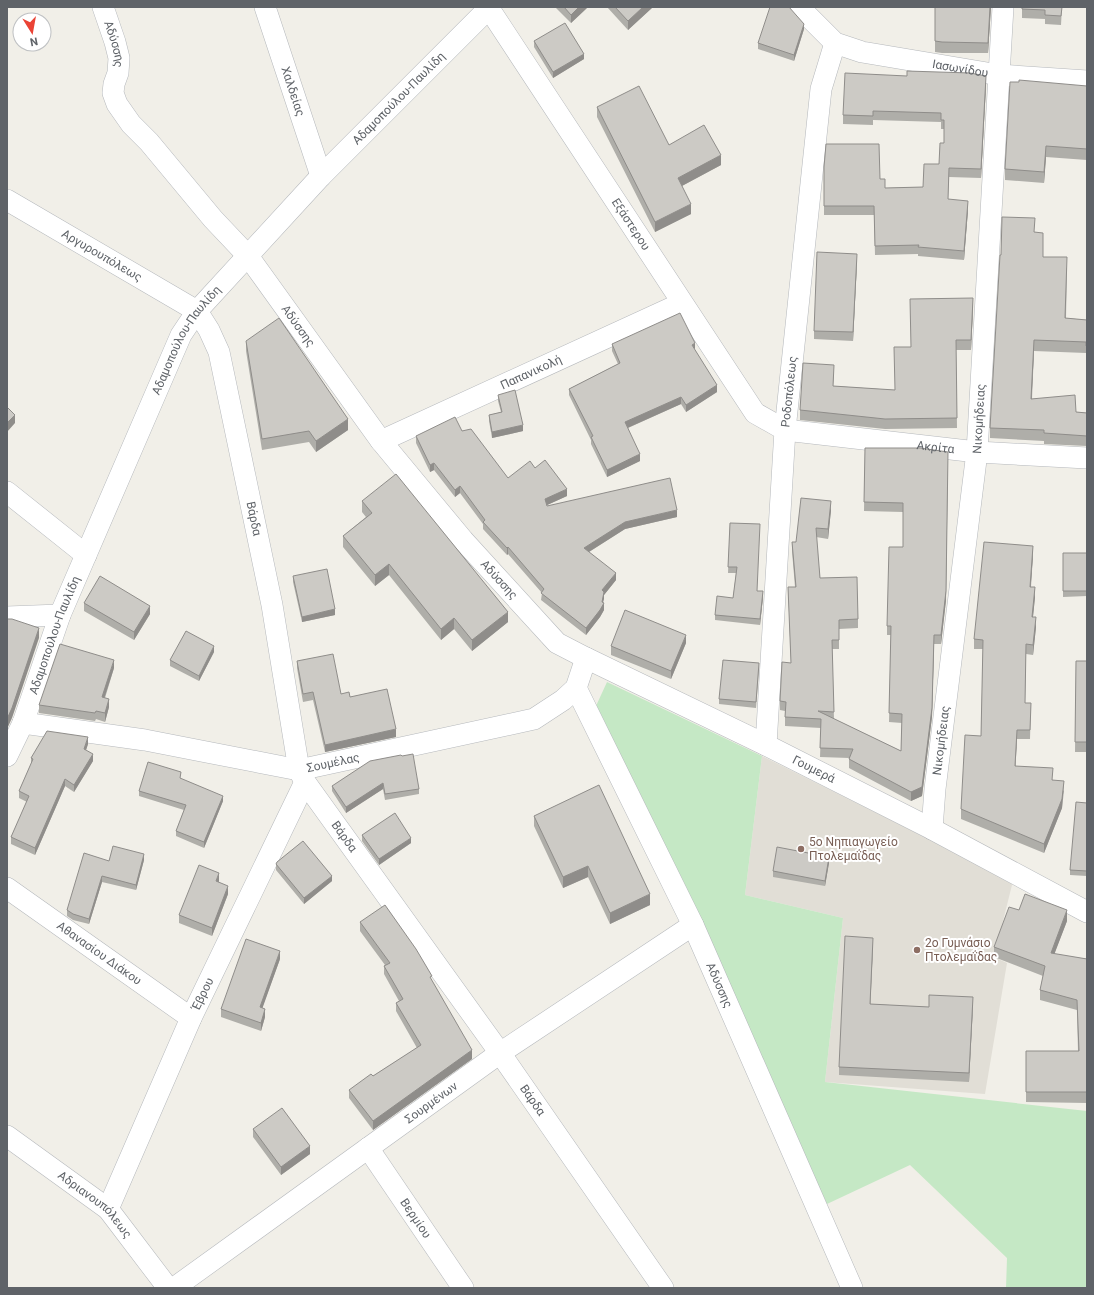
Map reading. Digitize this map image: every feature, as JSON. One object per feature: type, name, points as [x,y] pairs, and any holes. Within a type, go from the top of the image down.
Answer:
[{"type":"street","name":"Αδύσσης","points":[[103,7],[119,58],[118,73],[114,84],[113,93],[117,104],[131,124],[248,256],[381,441],[462,540],[542,626]]},
{"type":"street","name":"Χαλδείας","points":[[265,7],[321,176]]},
{"type":"street","points":[[799,7],[835,43]]},
{"type":"street","name":"Νικομήδειας","points":[[932,829],[935,789],[977,452],[1004,7]]},
{"type":"street","name":"Αδαμοπούλου-Παυλίδη","points":[[7,756],[23,723],[60,615],[181,336],[197,310],[321,176],[489,8]]},
{"type":"street","name":"Εξάστερου","points":[[489,8],[755,414],[785,430]]},
{"type":"street","name":"Ιασωνίδου","points":[[835,43],[862,52],[999,76],[1087,81]]},
{"type":"street","name":"Ροδοπόλεως","points":[[766,745],[785,430],[821,89],[835,43]]},
{"type":"street","name":"Αργυρουπόλεως","points":[[7,200],[197,310]]},
{"type":"street","name":"Παπανικολή","points":[[381,441],[682,303]]},
{"type":"street","name":"Βάρδα","points":[[197,310],[209,330],[219,352],[272,605],[302,776],[500,1053],[663,1288]]},
{"type":"street","name":"Ακρίτα","points":[[785,430],[977,452],[1087,458]]},
{"type":"street","points":[[7,492],[86,555]]},
{"type":"street","points":[[7,617],[60,615]]},
{"type":"street","name":"Γουμερά","points":[[542,626],[557,643],[766,745],[932,829],[1087,912]]},
{"type":"street","name":"Σουμέλας","points":[[23,723],[145,740],[302,776],[534,719],[564,700],[576,688],[586,658]]},
{"type":"street","name":"Αδύσσης","points":[[576,688],[693,925],[852,1288]]},
{"type":"street","name":"Έβρου","points":[[108,1210],[191,1018],[302,776]]},
{"type":"street","name":"Αθανασίου Διάκου","points":[[7,888],[191,1018]]},
{"type":"street","name":"Σουρμένων","points":[[174,1288],[500,1053],[693,925]]},
{"type":"street","name":"Αδριανουπόλεως","points":[[7,1136],[108,1210],[168,1288]]},
{"type":"street","name":"Βερμίου","points":[[368,1148],[463,1288]]},
{"type":"shaded area","name":"2ο Γυμνάσιο Πτολεμαΐδας","points":[[762,756],[1013,881],[994,957],[1007,963],[985,1094],[825,1082],[843,918],[745,895]]},
{"type":"green space","points":[[607,682],[762,756],[745,895],[843,918],[825,1082],[1087,1111],[1087,1288],[1006,1288],[1007,1258],[910,1165],[827,1204],[596,706]]},
{"type":"building","points":[[564,7],[579,7],[571,15]]},
{"type":"building","points":[[615,7],[643,7],[628,21]]},
{"type":"building","points":[[770,7],[789,7],[804,24],[794,55],[758,43]]},
{"type":"building","points":[[935,7],[990,7],[988,43],[935,41]]},
{"type":"building","points":[[1022,7],[1062,7],[1061,16],[1045,15],[1045,10],[1022,9]]},
{"type":"building","points":[[565,23],[584,54],[553,72],[534,41]]},
{"type":"building","points":[[907,71],[970,73],[986,76],[981,169],[949,168],[948,199],[968,201],[964,251],[918,247],[919,245],[875,246],[874,206],[824,206],[824,167],[826,144],[879,144],[880,179],[885,179],[885,188],[923,187],[924,164],[939,164],[940,143],[944,143],[944,120],[941,120],[941,113],[873,111],[873,116],[843,115],[845,73],[907,76]]},
{"type":"building","points":[[1019,80],[1087,86],[1087,149],[1046,146],[1044,172],[1005,169],[1010,82],[1019,82]]},
{"type":"building","points":[[639,86],[669,145],[704,125],[721,155],[678,178],[691,204],[655,222],[597,107]]},
{"type":"building","points":[[1002,217],[1035,218],[1034,232],[1043,233],[1043,257],[1067,257],[1065,318],[1087,320],[1087,346],[1086,342],[1034,340],[1031,399],[1075,395],[1076,412],[1087,413],[1087,436],[1044,433],[1044,430],[990,428]]},
{"type":"building","points":[[817,252],[857,254],[853,332],[814,331]]},
{"type":"building","points":[[973,298],[971,340],[956,340],[957,418],[885,419],[800,410],[803,363],[834,365],[833,386],[895,390],[894,347],[911,347],[910,299]]},
{"type":"building","points":[[680,313],[695,343],[692,345],[717,385],[686,405],[681,397],[625,422],[640,454],[607,470],[591,437],[593,436],[569,389],[620,363],[612,344]]},
{"type":"building","points":[[279,318],[348,419],[316,441],[309,431],[262,439],[246,341]]},
{"type":"building","points":[[515,390],[523,425],[492,432],[489,415],[502,412],[498,395]]},
{"type":"building","points":[[7,407],[15,415],[7,423]]},
{"type":"building","points":[[455,417],[462,431],[471,429],[508,478],[530,461],[535,468],[545,460],[567,489],[545,499],[547,506],[670,478],[677,510],[625,522],[584,548],[616,573],[602,590],[604,592],[602,602],[604,603],[586,628],[541,593],[544,589],[508,547],[507,548],[483,522],[485,520],[460,486],[455,490],[434,463],[430,465],[416,436]]},
{"type":"building","points":[[865,448],[920,448],[948,452],[946,591],[941,635],[934,635],[932,708],[922,787],[911,792],[849,759],[853,749],[820,748],[821,719],[785,717],[786,702],[780,701],[782,662],[791,663],[788,587],[796,587],[792,542],[796,542],[801,498],[831,501],[828,529],[816,528],[820,578],[857,577],[858,619],[839,620],[839,640],[832,640],[834,712],[818,711],[901,751],[902,714],[889,713],[891,626],[887,626],[889,547],[903,547],[903,503],[864,502]]},
{"type":"building","points":[[396,474],[508,612],[472,640],[454,618],[441,629],[389,564],[375,575],[343,536],[372,513],[362,501]]},
{"type":"building","points":[[730,523],[760,524],[757,591],[763,591],[760,619],[715,615],[717,596],[733,598],[737,567],[728,567]]},
{"type":"building","points":[[984,542],[1033,546],[1030,587],[1035,587],[1032,617],[1036,617],[1033,645],[1026,644],[1025,703],[1031,703],[1030,730],[1017,730],[1015,766],[1053,768],[1052,780],[1064,781],[1062,799],[1044,844],[961,809],[965,735],[981,736],[983,640],[974,639]]},
{"type":"building","points":[[1063,553],[1087,553],[1087,591],[1063,591]]},
{"type":"building","points":[[327,569],[335,609],[302,617],[293,576]]},
{"type":"building","points":[[100,576],[150,606],[134,632],[84,603]]},
{"type":"building","points":[[625,610],[686,635],[671,671],[611,646]]},
{"type":"building","points":[[7,619],[12,619],[39,628],[7,719]]},
{"type":"building","points":[[186,631],[214,646],[199,676],[170,660]]},
{"type":"building","points":[[60,644],[114,660],[102,697],[109,699],[105,713],[96,711],[95,713],[39,705]]},
{"type":"building","points":[[333,654],[341,694],[349,692],[350,697],[387,689],[396,729],[325,745],[313,692],[303,694],[297,661]]},
{"type":"building","points":[[723,660],[759,663],[756,702],[719,699]]},
{"type":"building","points":[[1076,661],[1087,661],[1087,742],[1075,742]]},
{"type":"building","points":[[47,731],[88,737],[84,749],[93,754],[74,785],[65,779],[35,848],[11,837],[29,796],[19,791],[33,759],[31,758]]},
{"type":"building","points":[[413,754],[419,789],[385,794],[383,783],[346,807],[332,786],[370,761]]},
{"type":"building","points":[[148,762],[181,772],[180,778],[223,796],[204,842],[176,831],[186,805],[139,791]]},
{"type":"building","points":[[599,785],[650,894],[610,913],[588,866],[563,877],[534,816]]},
{"type":"building","points":[[1076,802],[1087,803],[1087,871],[1070,870]]},
{"type":"building","points":[[395,813],[411,838],[379,859],[362,835]]},
{"type":"building","points":[[303,841],[332,876],[304,898],[276,864]]},
{"type":"building","points":[[113,846],[144,854],[136,885],[102,876],[89,919],[73,914],[67,910],[84,853],[109,861]]},
{"type":"building","points":[[777,847],[829,857],[825,881],[773,871]]},
{"type":"building","points":[[199,865],[219,873],[216,881],[228,886],[212,928],[179,915]]},
{"type":"building","points":[[1025,894],[1067,910],[1051,953],[1087,959],[1087,1092],[1026,1092],[1026,1051],[1079,1051],[1077,1000],[1040,990],[1045,966],[994,947],[1009,907],[1019,910]]},
{"type":"building","points":[[385,905],[416,949],[432,976],[430,977],[472,1050],[373,1121],[349,1090],[371,1074],[373,1076],[421,1045],[396,1003],[403,999],[384,966],[390,963],[360,922]]},
{"type":"building","points":[[845,936],[873,938],[870,1004],[929,1007],[929,995],[973,997],[969,1073],[839,1067]]},
{"type":"building","points":[[246,939],[280,951],[260,1007],[265,1009],[261,1023],[221,1009]]},
{"type":"building","points":[[282,1108],[310,1146],[281,1167],[253,1129]]},
{"type":"place","name":"5ο Νηπιαγωγείο Πτολεμαΐδας","points":[[801,849]]},
{"type":"place","name":"2ο Γυμνάσιο Πτολεμαΐδας","points":[[917,950]]}]
